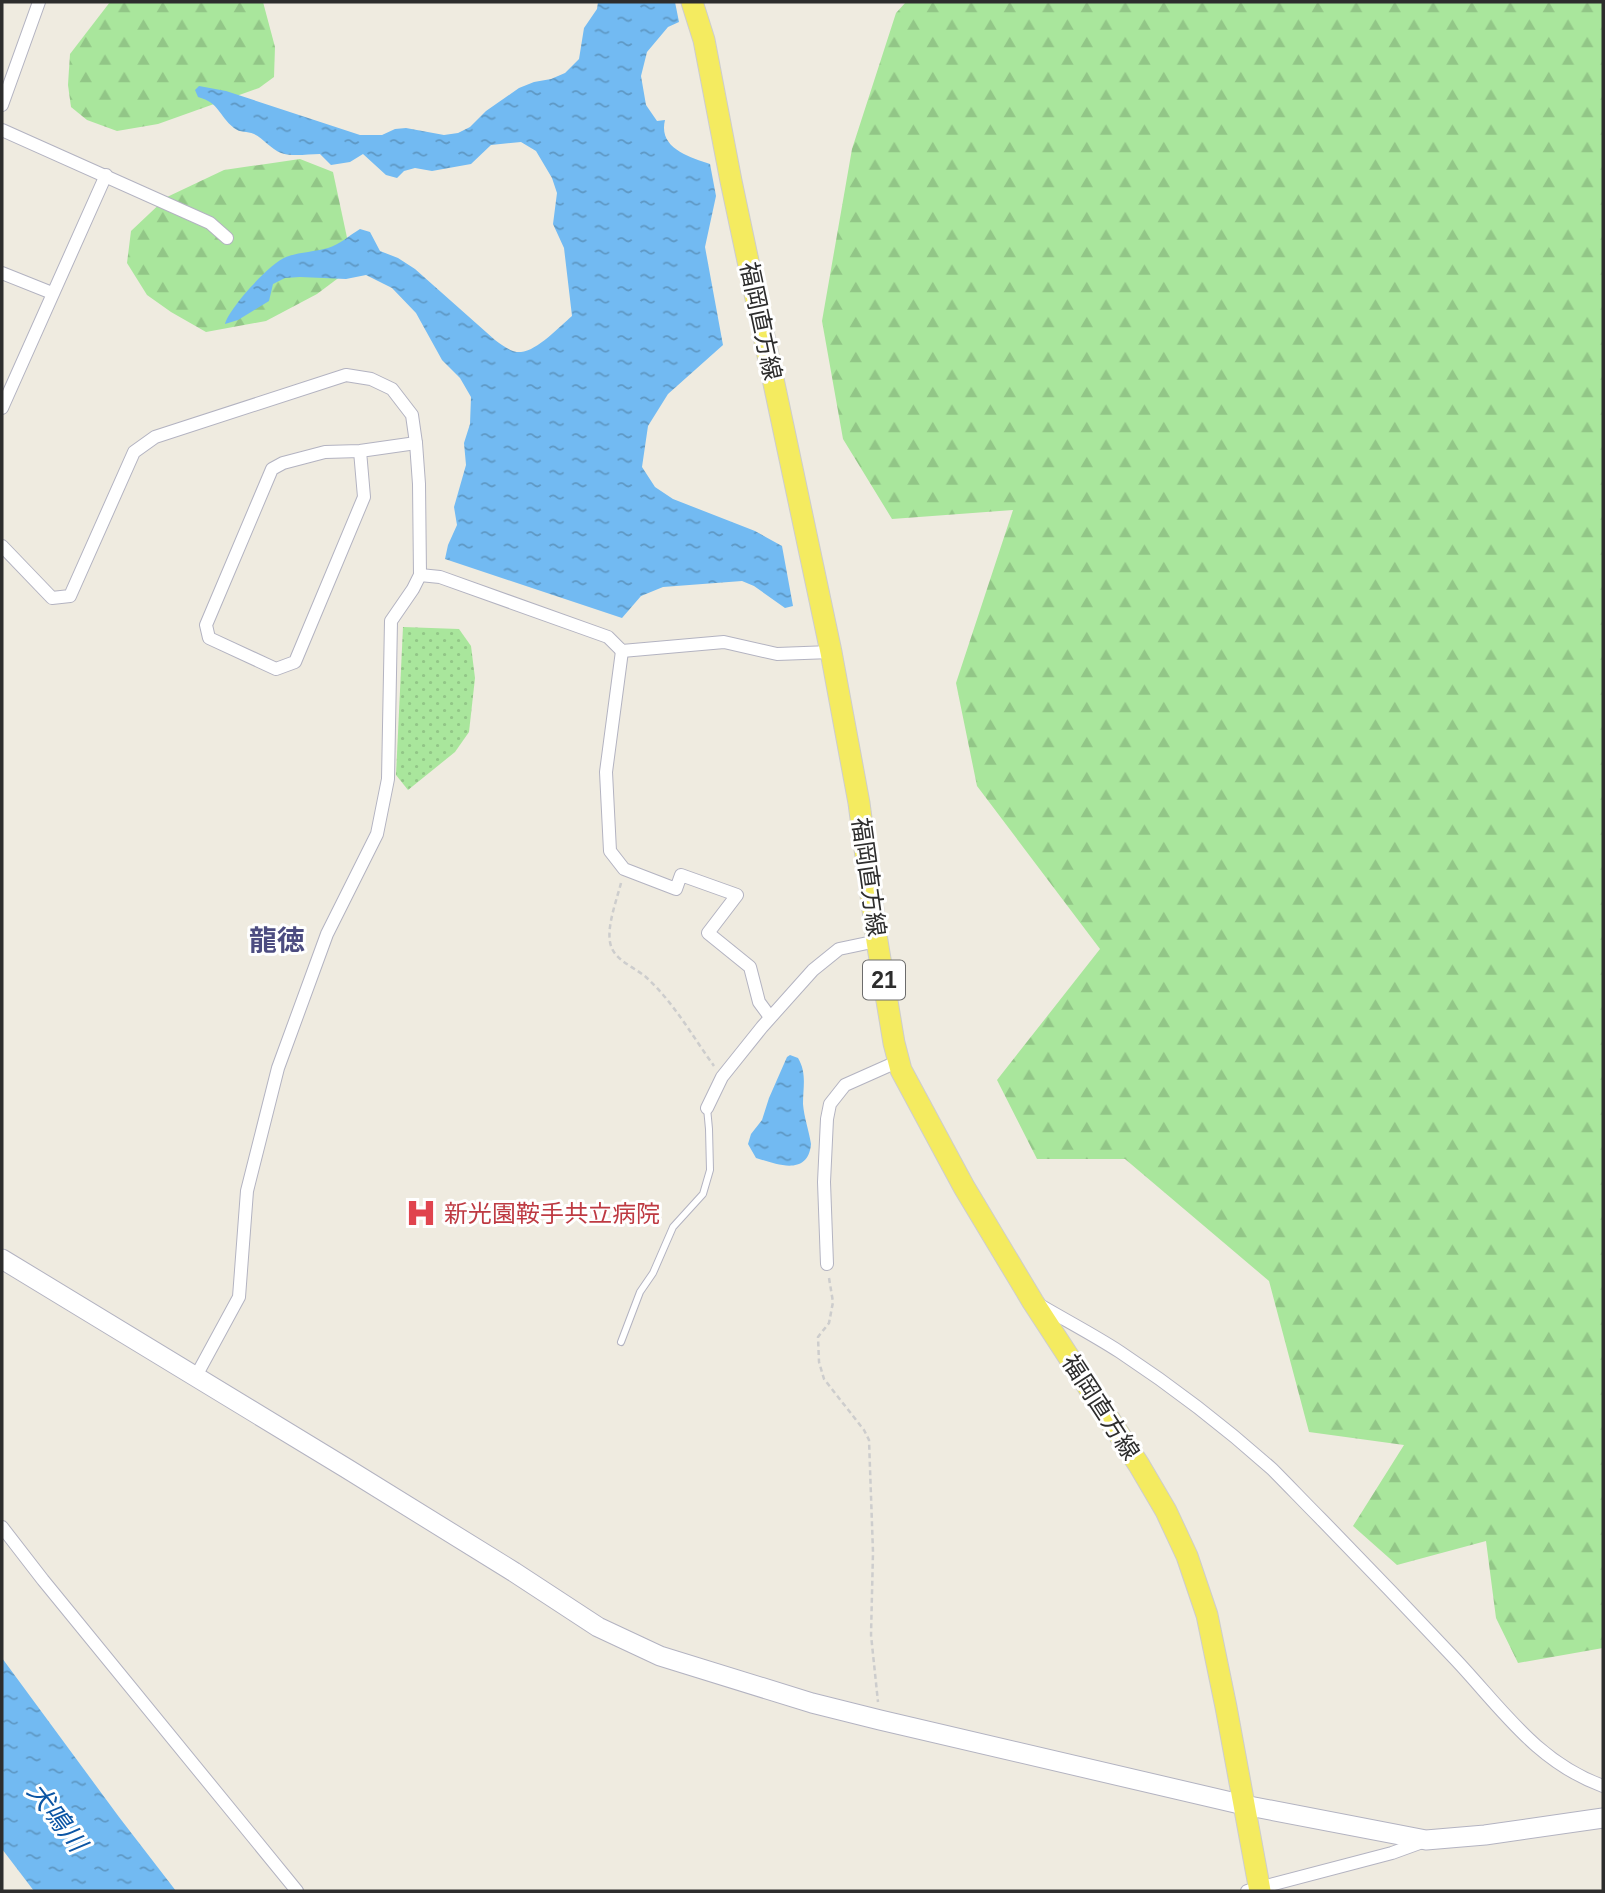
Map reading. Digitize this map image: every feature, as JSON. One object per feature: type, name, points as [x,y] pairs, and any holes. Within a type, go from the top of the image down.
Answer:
[{"type":"main road","name":"福岡直方線","points":[[692,2],[704,40],[731,181],[831,652],[859,803],[877,941],[901,1070],[964,1188],[1139,1465],[1166,1511],[1187,1556],[1207,1615],[1226,1707],[1244,1805],[1255,1890]]},
{"type":"street","points":[[2,105],[39,2]]},
{"type":"street","points":[[2,130],[210,223],[227,238]]},
{"type":"street","points":[[2,408],[106,175]]},
{"type":"street","points":[[2,273],[52,293]]},
{"type":"street","points":[[2,546],[52,598],[70,596],[134,452],[155,437],[346,375],[371,379],[392,389],[411,415],[419,484],[420,575],[391,621],[388,779],[377,834],[327,934],[278,1068],[247,1191],[239,1297],[195,1378]]},
{"type":"street","points":[[360,451],[364,497],[295,662],[276,669],[209,638],[206,625],[272,469],[283,463],[324,452],[360,451],[416,443]]},
{"type":"street","points":[[420,575],[440,577],[608,637],[622,651]]},
{"type":"street","points":[[622,651],[724,642],[778,654],[831,652]]},
{"type":"street","points":[[622,651],[606,772],[610,851],[624,869],[676,890],[681,874],[737,895],[708,933],[750,967],[759,1002],[770,1017]]},
{"type":"street","points":[[707,1108],[722,1077],[770,1017],[813,970],[839,949],[877,941]]},
{"type":"street","points":[[827,1264],[824,1182],[830,1104],[845,1085],[899,1061]]},
{"type":"street","points":[[2,1259],[357,1474],[598,1627],[660,1656],[812,1703],[880,1720],[1244,1805],[1426,1840],[1485,1835],[1603,1818]]},
{"type":"street","points":[[1034,1302],[1120,1352],[1220,1424],[1273,1470],[1363,1561],[1521,1733],[1566,1769],[1603,1786]]},
{"type":"street","points":[[2,1527],[298,1891]]},
{"type":"street","points":[[1255,1890],[1392,1853],[1426,1840]]},
{"type":"lane","points":[[621,1342],[640,1292],[653,1273],[673,1227],[703,1194],[710,1170],[707,1108]]},
{"type":"path","points":[[624,869],[611,923],[610,943],[617,956],[647,977],[666,998],[722,1077]]},
{"type":"path","points":[[827,1264],[833,1302],[830,1323],[818,1337],[819,1363],[824,1379],[870,1440],[872,1635],[880,1720]]},
{"type":"green space","points":[[110,2],[263,2],[275,47],[274,77],[259,88],[158,124],[117,131],[87,120],[71,107],[68,85],[70,54]]},
{"type":"green space","points":[[906,2],[1603,2],[1603,1648],[1518,1663],[1496,1618],[1486,1541],[1397,1565],[1353,1526],[1404,1445],[1309,1432],[1269,1281],[1125,1159],[1037,1159],[997,1080],[1100,949],[977,786],[956,683],[1013,510],[892,519],[843,439],[822,321],[852,149],[896,13]]},
{"type":"green space","points":[[300,159],[333,172],[349,247],[345,273],[317,294],[266,321],[206,332],[147,295],[127,263],[131,231],[167,197],[224,170]]},
{"type":"green space","points":[[403,627],[459,629],[471,646],[475,678],[469,732],[455,752],[408,790],[396,775]]},
{"type":"water","points":[[598,2],[675,2],[679,22],[668,27],[647,52],[641,76],[646,105],[657,121],[665,120],[666,138],[677,150],[710,164],[716,196],[705,247],[723,345],[668,394],[648,426],[642,467],[655,487],[673,499],[755,531],[782,546],[793,606],[785,608],[754,586],[742,581],[663,587],[641,596],[622,618],[445,559],[457,525],[454,507],[466,465],[464,443],[470,424],[471,397],[460,378],[442,360],[416,313],[392,288],[366,275],[346,279],[300,277],[285,278],[273,284],[269,301],[238,320],[225,324],[242,297],[279,261],[291,255],[332,247],[360,229],[370,232],[380,251],[415,269],[507,348],[518,352],[527,351],[555,332],[572,316],[564,248],[553,224],[557,193],[552,178],[536,151],[521,142],[491,145],[471,164],[432,171],[415,168],[404,171],[397,178],[386,175],[363,154],[350,162],[331,165],[320,154],[281,153],[254,134],[234,128],[215,106],[198,97],[195,90],[199,86],[226,91],[360,135],[382,135],[395,129],[406,128],[444,135],[458,133],[470,127],[486,111],[519,88],[565,73],[579,59],[584,28],[597,9]]},
{"type":"water","points":[[790,1055],[798,1058],[803,1069],[803,1104],[811,1144],[804,1161],[790,1166],[756,1158],[748,1144],[751,1134],[762,1120],[769,1098]]},
{"type":"water","name":"犬鳴川","points":[[2,1658],[176,1891],[34,1891],[2,1849]]},
{"type":"place","name":"新光園鞍手共立病院","points":[[421,1213]]},
{"type":"district","name":"龍徳","points":[[277,940]]}]
